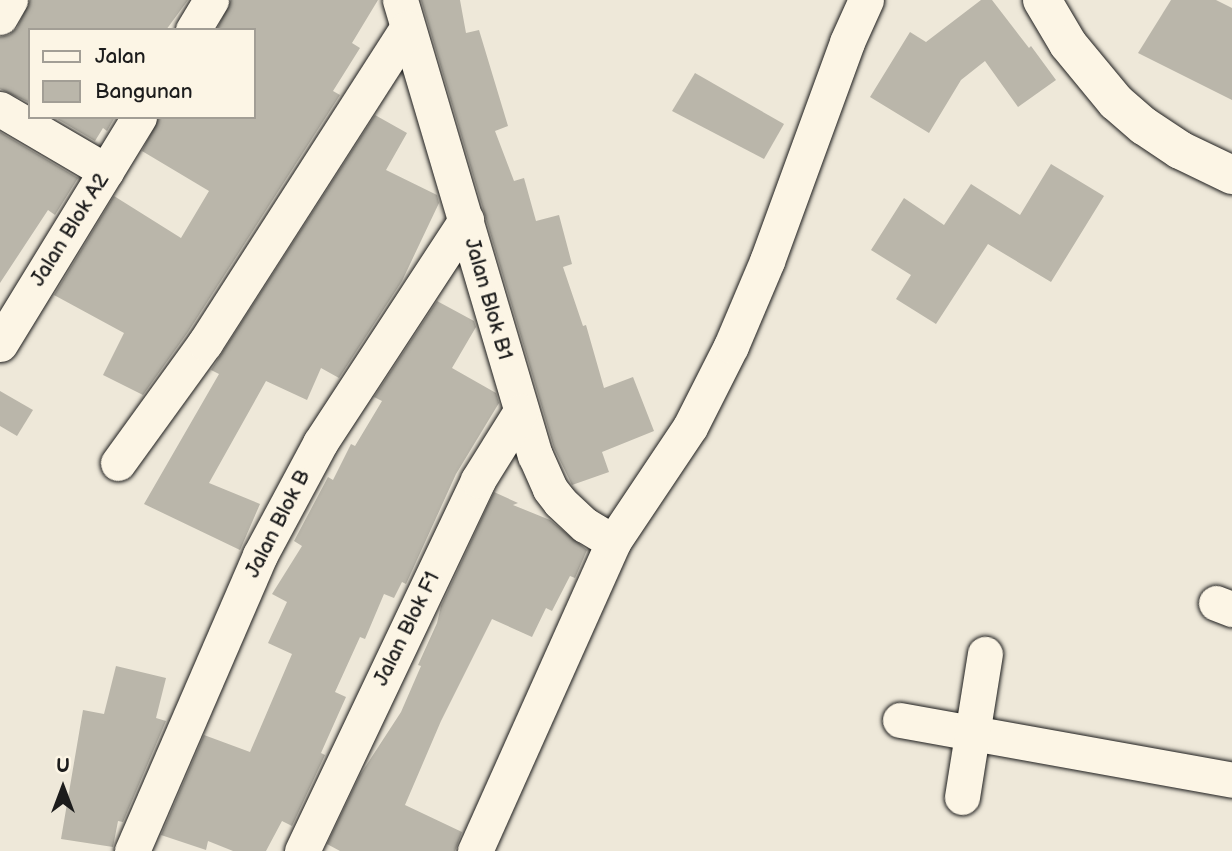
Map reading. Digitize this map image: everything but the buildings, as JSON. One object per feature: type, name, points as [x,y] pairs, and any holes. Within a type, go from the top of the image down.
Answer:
[{"type":"main road","points":[[1042,0],[1068,44],[1116,102],[1144,126],[1180,150],[1232,175]]},
{"type":"street","points":[[0,17],[10,0]]},
{"type":"street","points":[[194,28],[211,0]]},
{"type":"street","points":[[475,851],[613,542],[690,426],[731,346],[767,261],[847,42],[866,0]]},
{"type":"street","name":"Jalan Blok B1","points":[[404,14],[521,411],[550,489],[585,525],[613,542]]},
{"type":"street","name":"Jalan Blok B1","points":[[118,463],[213,332],[404,14]]},
{"type":"street","points":[[0,109],[106,171]]},
{"type":"street","name":"Jalan Blok A2","points":[[0,344],[138,119]]},
{"type":"street","name":"Jalan Blok B","points":[[132,851],[197,695],[278,521],[320,443],[466,220]]},
{"type":"street","name":"Jalan Blok F1","points":[[302,851],[478,480],[521,411]]},
{"type":"street","points":[[962,797],[985,654]]},
{"type":"street","points":[[900,720],[1232,780]]}]
